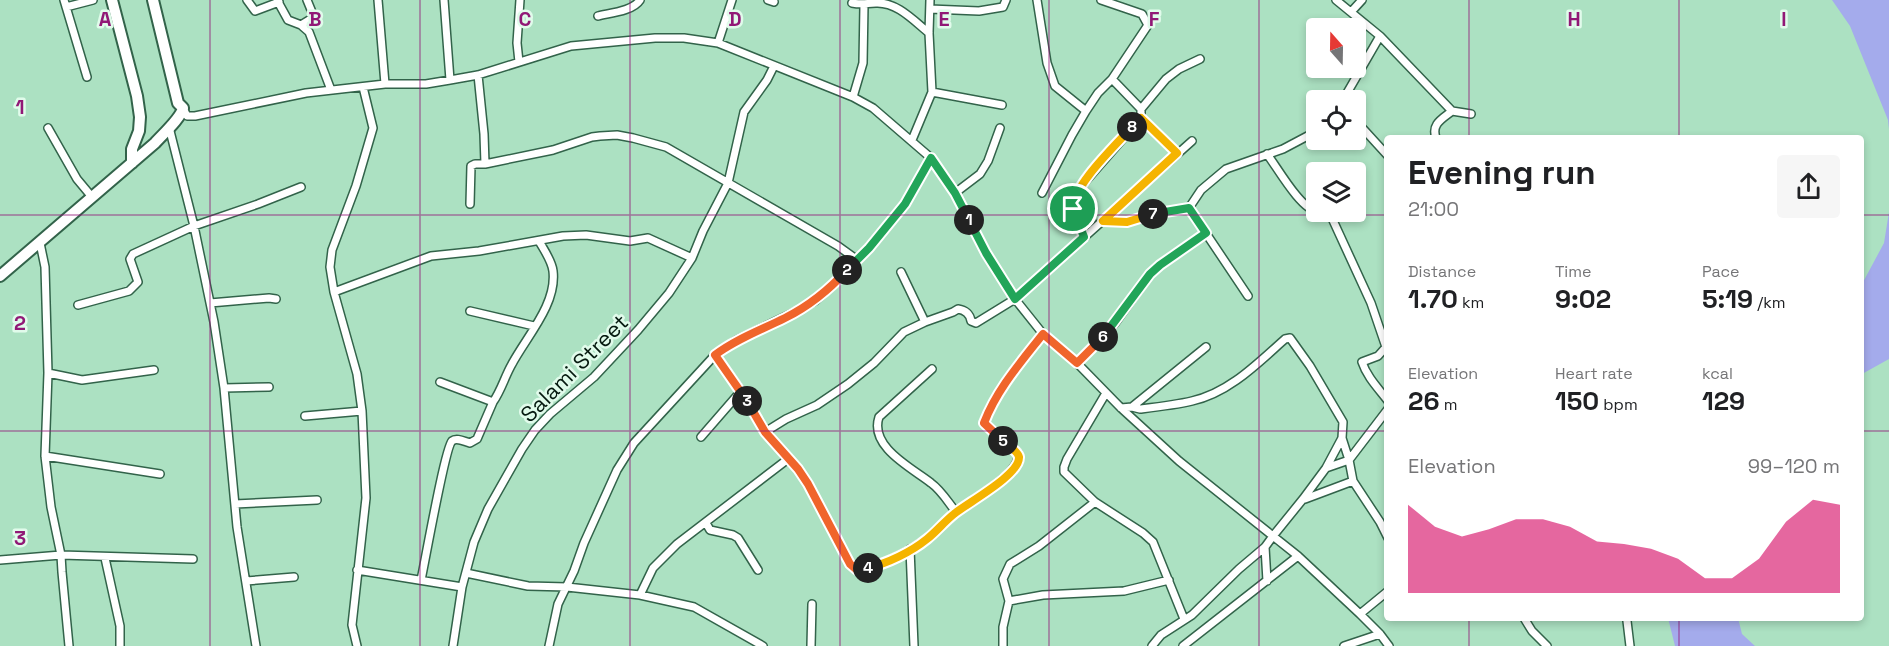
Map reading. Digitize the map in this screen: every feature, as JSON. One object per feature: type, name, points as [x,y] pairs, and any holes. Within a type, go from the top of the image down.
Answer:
[{"type":"main road","points":[[112,0],[137,96],[140,117],[139,131],[132,149],[132,163]]},
{"type":"main road","points":[[0,276],[155,143],[181,116],[183,108],[178,103],[153,0]]},
{"type":"street","points":[[87,77],[65,3],[93,0]]},
{"type":"street","points":[[247,0],[255,11],[278,1],[288,20],[301,25],[309,32],[331,90]]},
{"type":"street","points":[[301,25],[314,17],[307,0]]},
{"type":"street","points":[[378,0],[385,84]]},
{"type":"street","points":[[444,0],[450,80]]},
{"type":"street","points":[[519,62],[520,0]]},
{"type":"street","points":[[598,16],[637,5],[640,0]]},
{"type":"street","points":[[718,43],[732,0]]},
{"type":"street","points":[[912,140],[932,92],[930,0]]},
{"type":"street","points":[[930,9],[979,11],[1003,7],[1006,0]]},
{"type":"street","points":[[1037,0],[1047,63],[1055,86],[1086,111]]},
{"type":"street","points":[[1042,193],[1086,111],[1098,93],[1112,79],[1148,25],[1142,14],[1101,0]]},
{"type":"street","points":[[1336,0],[1380,36],[1452,111],[1471,114]]},
{"type":"street","points":[[1351,12],[1362,0]]},
{"type":"street","points":[[852,3],[864,5],[876,1],[897,7],[929,33]]},
{"type":"street","points":[[853,97],[863,63],[864,5]]},
{"type":"street","points":[[1349,90],[1380,36]]},
{"type":"street","points":[[183,108],[187,116],[195,116],[306,93],[385,84],[426,84],[478,75],[571,46],[616,40],[684,38],[718,43],[853,97],[873,108],[931,158],[955,193],[986,253],[1015,299],[1043,334],[1077,363],[1121,408],[1179,461],[1298,556],[1360,614],[1389,646]]},
{"type":"street","points":[[1084,237],[1073,209],[1074,198],[1084,182],[1141,118],[1141,109],[1166,79],[1179,69],[1200,59]]},
{"type":"street","points":[[728,183],[744,112],[774,66]]},
{"type":"street","points":[[478,75],[484,134],[484,164]]},
{"type":"street","points":[[1112,79],[1141,109]]},
{"type":"street","points":[[357,646],[352,625],[366,498],[362,411],[357,375],[334,292],[330,267],[332,250],[356,186],[373,128],[363,87]]},
{"type":"street","points":[[932,92],[1002,105]]},
{"type":"street","points":[[1435,135],[1435,125],[1452,111]]},
{"type":"street","points":[[1141,118],[1177,153]]},
{"type":"street","points":[[169,127],[194,226],[210,303],[224,388],[235,504],[256,646]]},
{"type":"street","points":[[48,128],[77,179],[92,197]]},
{"type":"street","points":[[955,193],[980,174],[988,161],[1000,128]]},
{"type":"street","points":[[1366,132],[1384,152]]},
{"type":"street","points":[[470,204],[471,166],[475,164],[564,148],[592,137],[617,135],[666,147],[838,246],[856,259]]},
{"type":"street","points":[[1103,221],[1127,222],[1162,212],[1189,208],[1201,190],[1226,169],[1283,149],[1306,137]]},
{"type":"street","points":[[765,432],[832,395],[863,373],[904,332],[958,309],[966,312],[971,321],[976,323],[1015,299],[1192,141]]},
{"type":"street","points":[[1267,154],[1306,206]]},
{"type":"street","points":[[549,646],[558,604],[625,454],[715,355],[737,340],[783,319],[814,301],[834,284],[869,248],[905,204],[931,158]]},
{"type":"street","name":"Salami Street","points":[[453,646],[462,587],[474,542],[488,509],[522,449],[550,414],[594,377],[669,293],[692,258],[728,183]]},
{"type":"street","points":[[78,305],[129,291],[138,282],[130,259],[132,254],[194,226],[301,187]]},
{"type":"street","points":[[1189,208],[1248,296]]},
{"type":"street","points":[[1334,222],[1371,303],[1384,341]]},
{"type":"street","points":[[1077,363],[1114,323],[1150,274],[1206,233]]},
{"type":"street","points":[[334,292],[431,256],[479,251],[580,234],[630,241],[646,237],[692,258]]},
{"type":"street","points":[[421,580],[444,464],[450,445],[456,440],[470,443],[477,439],[512,364],[549,302],[554,273],[539,241]]},
{"type":"street","points":[[39,243],[45,267],[48,373],[45,456],[51,507],[62,555],[69,646]]},
{"type":"street","points":[[901,272],[925,322]]},
{"type":"street","points":[[210,303],[276,299]]},
{"type":"street","points":[[470,311],[534,326]]},
{"type":"street","points":[[715,355],[741,391],[765,432],[798,469],[808,484],[853,568],[857,570],[871,568],[927,539],[956,512],[974,501],[1014,469],[1019,458],[1018,453],[984,423],[1000,389],[1043,334]]},
{"type":"street","points":[[1121,408],[1140,409],[1192,401],[1212,394],[1240,377],[1289,338],[1310,366],[1343,422],[1342,438],[1353,482],[1384,521]]},
{"type":"street","points":[[1132,407],[1206,347]]},
{"type":"street","points":[[1384,349],[1378,356],[1362,362],[1362,365],[1384,395]]},
{"type":"street","points":[[932,369],[879,417],[876,425],[881,439],[902,464],[932,483],[956,512]]},
{"type":"street","points":[[48,373],[82,380],[154,370]]},
{"type":"street","points":[[440,382],[493,402]]},
{"type":"street","points":[[224,388],[269,387]]},
{"type":"street","points":[[701,437],[741,391]]},
{"type":"street","points":[[1106,393],[1064,466],[1064,472],[1095,502],[1153,542],[1184,619]]},
{"type":"street","points":[[305,416],[362,411]]},
{"type":"street","points":[[1326,468],[1349,460],[1384,414]]},
{"type":"street","points":[[1152,646],[1161,635],[1192,615],[1265,547],[1326,468],[1342,438]]},
{"type":"street","points":[[45,456],[160,474]]},
{"type":"street","points":[[640,595],[653,568],[677,544],[788,459]]},
{"type":"street","points":[[1304,499],[1353,482]]},
{"type":"street","points":[[235,504],[316,500]]},
{"type":"street","points":[[1003,646],[1003,627],[1009,601],[1003,579],[1010,564],[1039,546],[1095,502]]},
{"type":"street","points":[[706,523],[711,531],[738,538],[758,570]]},
{"type":"street","points":[[1265,547],[1267,581]]},
{"type":"street","points":[[910,549],[914,646]]},
{"type":"street","points":[[0,560],[62,555],[194,559]]},
{"type":"street","points":[[1183,646],[1298,556]]},
{"type":"street","points":[[105,558],[120,626],[120,646]]},
{"type":"street","points":[[357,570],[462,587]]},
{"type":"street","points":[[466,573],[528,586],[567,587],[640,595],[694,607],[763,646]]},
{"type":"street","points":[[246,581],[294,577]]},
{"type":"street","points":[[1009,601],[1042,595],[1124,591],[1169,580]]},
{"type":"street","points":[[1360,614],[1384,594]]},
{"type":"street","points":[[811,646],[812,604]]},
{"type":"street","points":[[1526,621],[1546,646]]},
{"type":"street","points":[[1627,621],[1630,646]]},
{"type":"street","points":[[1344,646],[1380,634]]},
{"type":"street","points":[[1161,635],[1162,646]]},
{"type":"water","points":[[1832,0],[1889,0],[1889,129],[1888,120],[1850,26]]},
{"type":"water","points":[[1889,212],[1889,359],[1864,373],[1864,280],[1884,243]]},
{"type":"water","points":[[1669,621],[1739,621],[1742,634],[1755,646],[1675,646]]},
{"type":"route","points":[[1141,118],[1177,153],[1103,221],[1127,222],[1152,214],[1189,208],[1206,233],[1150,274],[1105,334],[1077,363],[1043,334],[1000,389],[984,423],[1018,453],[1019,458],[1014,469],[974,501],[956,512],[927,539],[871,568],[857,570],[853,568],[808,484],[798,469],[765,432],[741,391],[715,355],[737,340],[799,310],[834,284],[869,248],[905,204],[931,158],[955,193],[986,253],[1015,299],[1084,237],[1073,209],[1077,191],[1141,118]]}]
